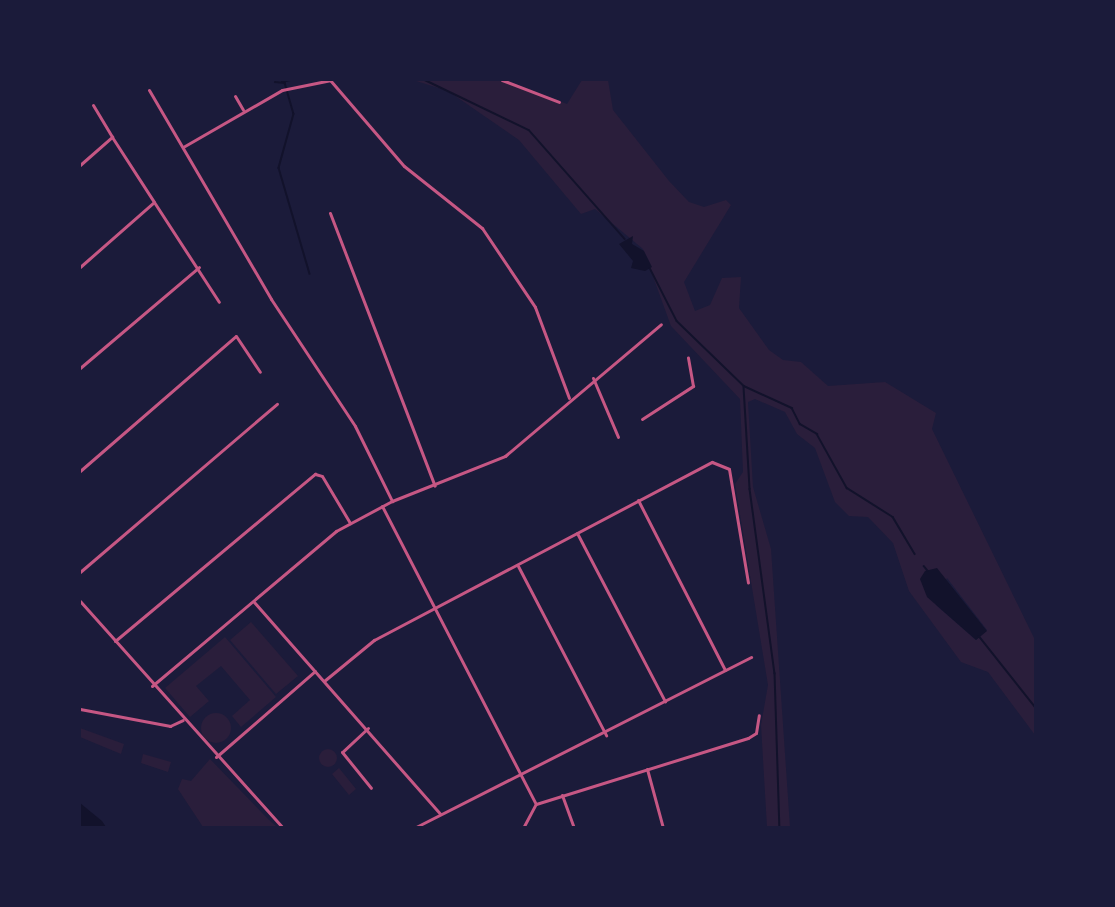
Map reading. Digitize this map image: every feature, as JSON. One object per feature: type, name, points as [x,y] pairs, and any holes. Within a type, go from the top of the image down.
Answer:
[{"type":"street","points":[[183,147],[282,90],[331,80],[404,166],[482,228],[535,307],[569,399]]},
{"type":"street","points":[[502,80],[559,102]]},
{"type":"street","points":[[149,90],[271,299],[355,426],[392,501]]},
{"type":"street","points":[[235,96],[244,110]]},
{"type":"street","points":[[93,105],[154,202],[199,267],[219,302]]},
{"type":"street","points":[[80,165],[112,137]]},
{"type":"street","points":[[80,267],[154,202]]},
{"type":"street","points":[[330,213],[435,486]]},
{"type":"street","points":[[80,368],[199,267]]},
{"type":"street","points":[[153,686],[350,523],[392,501],[435,486],[505,456],[593,378],[662,324]]},
{"type":"street","points":[[80,471],[236,336],[260,372]]},
{"type":"street","points":[[642,419],[693,386],[688,357]]},
{"type":"street","points":[[593,378],[618,437]]},
{"type":"street","points":[[80,572],[277,404]]},
{"type":"street","points":[[324,681],[374,640],[712,462],[725,465],[748,582]]},
{"type":"street","points":[[115,641],[307,480],[322,476],[350,523]]},
{"type":"street","points":[[638,500],[725,670]]},
{"type":"street","points":[[382,506],[536,804]]},
{"type":"street","points":[[577,533],[665,701]]},
{"type":"street","points":[[517,566],[606,735]]},
{"type":"street","points":[[80,601],[216,757],[283,828]]},
{"type":"street","points":[[254,602],[368,728],[440,814]]},
{"type":"street","points":[[414,828],[519,775],[606,735],[665,701],[751,657]]},
{"type":"street","points":[[216,757],[315,671]]},
{"type":"street","points":[[80,709],[170,726],[183,720]]},
{"type":"street","points":[[523,828],[536,804],[748,738],[756,733],[759,715]]},
{"type":"street","points":[[368,728],[342,752],[371,788]]},
{"type":"street","points":[[647,769],[663,828]]},
{"type":"street","points":[[562,795],[574,828]]},
{"type":"shaded area","points":[[413,80],[505,80],[567,104],[582,80],[608,80],[613,110],[669,181],[689,202],[704,207],[726,200],[731,205],[684,282],[695,311],[710,305],[722,278],[741,277],[739,308],[769,350],[783,360],[801,362],[828,386],[885,382],[936,413],[932,429],[1035,640],[1035,735],[988,672],[961,662],[909,591],[893,543],[868,517],[849,516],[835,502],[815,448],[797,434],[785,412],[755,399],[748,402],[753,487],[771,549],[790,827],[767,827],[761,725],[768,685],[735,484],[743,472],[740,399],[671,326],[643,249],[595,209],[581,214],[519,140],[448,91]],"holes":[[[947,578],[987,630],[976,640],[936,605]]]},
{"type":"shaded area","points":[[633,236],[632,244],[644,251],[652,267],[645,271],[631,268],[633,261],[619,244]]},
{"type":"shaded area","points":[[937,568],[987,631],[976,640],[927,597],[920,579],[925,571]]},
{"type":"shaded area","points":[[251,622],[298,676],[276,694],[230,640]]},
{"type":"shaded area","points":[[225,637],[276,697],[241,727],[232,716],[250,700],[221,666],[196,686],[209,701],[190,717],[165,688]]},
{"type":"shaded area","points":[[216,713],[227,717],[231,728],[227,739],[216,743],[205,739],[201,728],[205,717]]},
{"type":"shaded area","points":[[80,728],[124,744],[121,754],[80,737]]},
{"type":"shaded area","points":[[324,749],[332,749],[337,754],[335,765],[324,767],[319,762],[319,754]]},
{"type":"shaded area","points":[[143,754],[171,762],[168,772],[141,763]]},
{"type":"shaded area","points":[[210,759],[277,827],[203,827],[178,789],[182,779],[191,781]]},
{"type":"shaded area","points":[[339,768],[356,789],[349,795],[332,774]]},
{"type":"shaded area","points":[[80,803],[102,821],[106,827],[80,827]]},
{"type":"waterway","points":[[282,82],[290,80]]},
{"type":"waterway","points":[[385,80],[395,80]]},
{"type":"waterway","points":[[425,80],[529,130],[625,239]]},
{"type":"waterway","points":[[275,82],[285,83],[294,114],[279,168],[310,274]]},
{"type":"waterway","points":[[650,268],[677,321],[744,386],[792,408],[800,424],[817,434],[847,488],[893,517],[915,554]]},
{"type":"waterway","points":[[744,387],[750,489],[775,673],[780,828]]},
{"type":"waterway","points":[[924,566],[928,571]]},
{"type":"waterway","points":[[979,636],[1036,708]]}]
